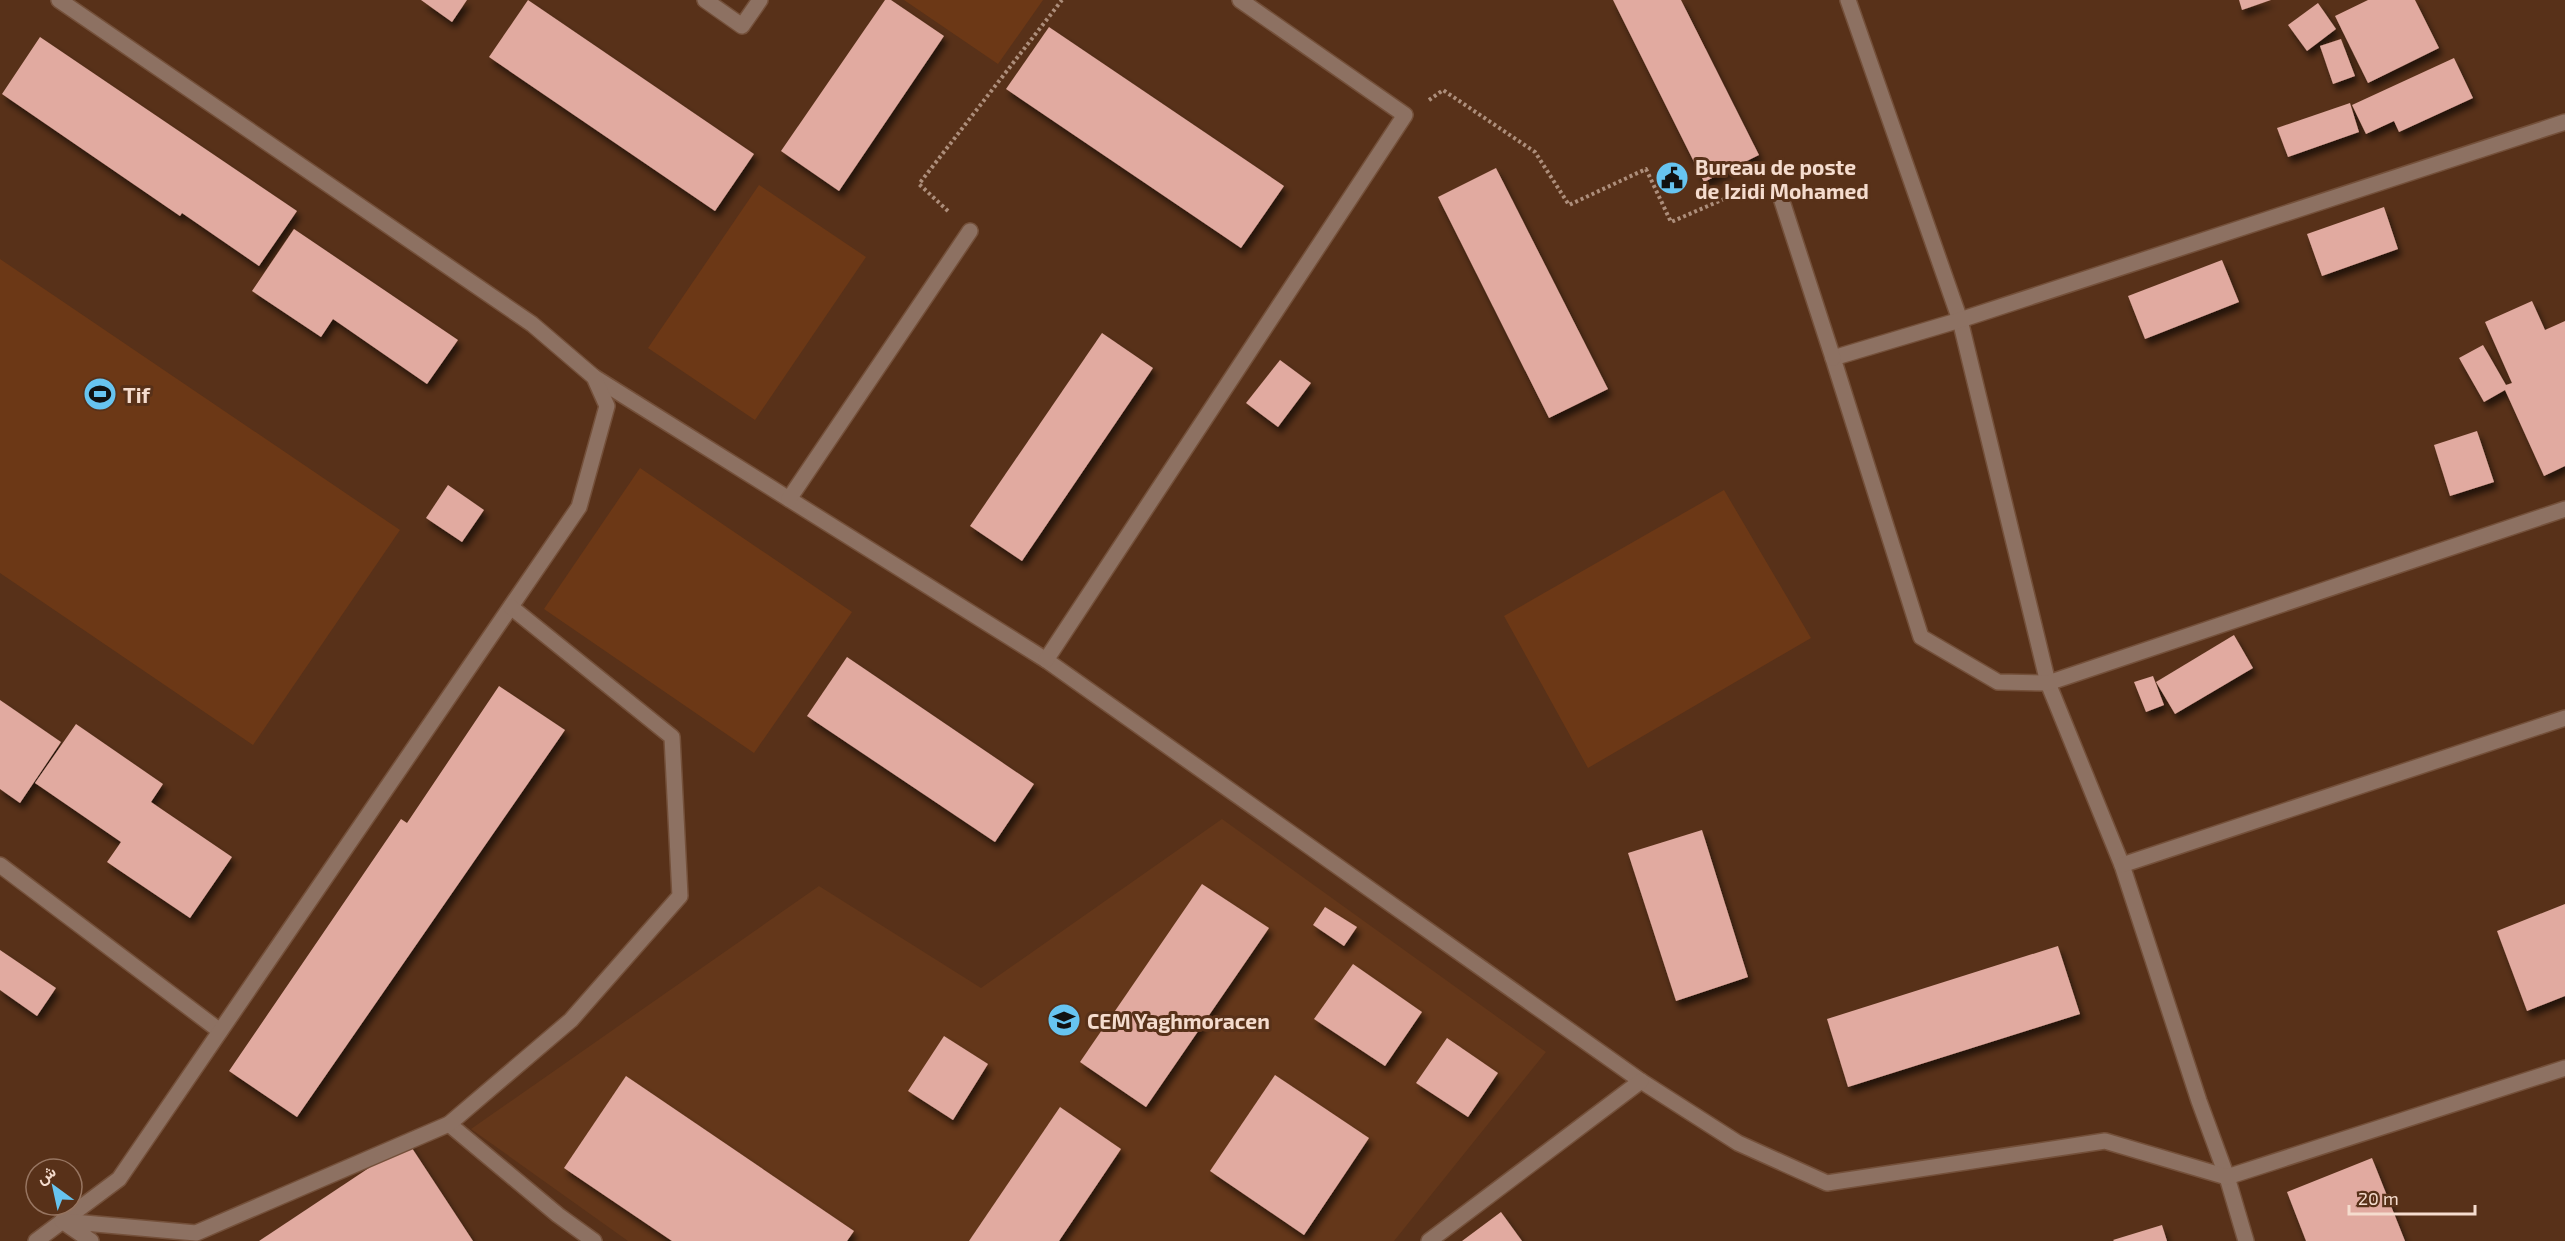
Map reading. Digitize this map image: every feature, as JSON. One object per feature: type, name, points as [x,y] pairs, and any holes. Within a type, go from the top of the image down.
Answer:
[{"type":"street","points":[[59,0],[532,324],[594,377],[1046,660],[1641,1081],[1738,1143],[1827,1183],[2105,1141],[2227,1177],[2565,1068]]},
{"type":"street","points":[[705,0],[742,26],[760,0]]},
{"type":"street","points":[[1046,660],[1405,115],[1240,0]]},
{"type":"street","points":[[1848,0],[1960,320],[2048,683],[2122,865],[2199,1101],[2227,1177],[2246,1241]]},
{"type":"street","points":[[1833,358],[1960,320],[2565,122]]},
{"type":"street","points":[[1781,198],[1921,637],[1998,682],[2048,683],[2565,509]]},
{"type":"street","points":[[789,499],[970,231]]},
{"type":"street","points":[[36,1241],[119,1179],[579,507],[607,406],[594,377]]},
{"type":"street","points":[[62,1221],[196,1233],[449,1124],[571,1020],[680,896],[672,737],[511,607]]},
{"type":"street","points":[[2122,865],[2565,718]]},
{"type":"street","points":[[0,865],[220,1031]]},
{"type":"street","points":[[1429,1241],[1641,1081]]},
{"type":"street","points":[[449,1124],[558,1215],[594,1241]]},
{"type":"street","points":[[62,1221],[91,1241]]},
{"type":"path","points":[[970,231],[919,184],[1062,0]]},
{"type":"path","points":[[1405,115],[1443,90],[1535,152],[1569,205],[1646,169],[1671,222],[1762,183],[1781,198]]},
{"type":"shaded area","points":[[904,0],[1043,0],[998,64]]},
{"type":"shaded area","points":[[759,185],[866,257],[755,420],[648,348]]},
{"type":"shaded area","name":"Tif","points":[[0,259],[400,530],[253,745],[0,573]]},
{"type":"shaded area","points":[[640,468],[852,612],[754,753],[544,609]]},
{"type":"shaded area","points":[[1724,490],[1811,638],[1588,768],[1504,616]]},
{"type":"shaded area","name":"CEM Yaghmoracen","points":[[1222,819],[1546,1052],[1394,1241],[628,1241],[471,1129],[819,886],[981,988]]},
{"type":"building","points":[[421,0],[467,0],[452,22]]},
{"type":"building","points":[[528,0],[754,154],[715,211],[489,57]]},
{"type":"building","points":[[885,0],[891,0],[944,36],[839,191],[781,151]]},
{"type":"building","points":[[1613,0],[1681,0],[1759,155],[1704,182]]},
{"type":"building","points":[[2239,0],[2271,0],[2242,10]]},
{"type":"building","points":[[2368,0],[2415,0],[2439,48],[2368,83],[2335,16]]},
{"type":"building","points":[[2318,3],[2336,29],[2307,51],[2288,25]]},
{"type":"building","points":[[1049,27],[1284,186],[1241,248],[1006,89]]},
{"type":"building","points":[[40,37],[297,211],[259,266],[182,213],[180,216],[2,94]]},
{"type":"building","points":[[2341,39],[2355,76],[2333,84],[2320,46]]},
{"type":"building","points":[[2454,58],[2473,98],[2399,132],[2394,121],[2366,134],[2352,105]]},
{"type":"building","points":[[2350,103],[2359,132],[2288,157],[2277,128]]},
{"type":"building","points":[[1496,168],[1608,389],[1549,418],[1438,197]]},
{"type":"building","points":[[2384,207],[2398,249],[2322,276],[2307,234]]},
{"type":"building","points":[[294,229],[458,340],[427,384],[333,319],[321,337],[252,291]]},
{"type":"building","points":[[2222,260],[2239,302],[2145,339],[2128,296]]},
{"type":"building","points":[[2532,301],[2545,330],[2565,321],[2565,466],[2544,476],[2505,390],[2484,402],[2459,358],[2483,345],[2506,385],[2512,383],[2485,322]]},
{"type":"building","points":[[1102,333],[1153,368],[1022,561],[970,526]]},
{"type":"building","points":[[1280,360],[1311,383],[1278,427],[1246,403]]},
{"type":"building","points":[[2477,431],[2494,482],[2450,496],[2434,445]]},
{"type":"building","points":[[448,485],[484,510],[462,542],[426,518]]},
{"type":"building","points":[[2234,635],[2253,668],[2175,714],[2156,682]]},
{"type":"building","points":[[847,657],[1034,784],[995,842],[807,716]]},
{"type":"building","points":[[2153,676],[2164,705],[2146,712],[2134,682]]},
{"type":"building","points":[[499,686],[565,730],[297,1117],[229,1071],[401,819],[407,823]]},
{"type":"building","points":[[0,700],[61,742],[20,803],[0,789]]},
{"type":"building","points":[[76,724],[163,784],[151,802],[232,857],[190,918],[107,862],[121,842],[35,783]]},
{"type":"building","points":[[1702,830],[1748,977],[1676,1001],[1628,853]]},
{"type":"building","points":[[1202,884],[1269,928],[1146,1107],[1080,1062]]},
{"type":"building","points":[[2565,904],[2565,996],[2527,1011],[2497,931]]},
{"type":"building","points":[[1325,907],[1357,927],[1344,946],[1313,925]]},
{"type":"building","points":[[2058,946],[2080,1014],[1848,1087],[1827,1019]]},
{"type":"building","points":[[0,950],[56,988],[37,1016],[0,990]]},
{"type":"building","points":[[1353,964],[1422,1012],[1385,1066],[1314,1019]]},
{"type":"building","points":[[944,1036],[988,1064],[953,1120],[908,1091]]},
{"type":"building","points":[[1447,1038],[1498,1073],[1468,1117],[1416,1083]]},
{"type":"building","points":[[1275,1075],[1369,1138],[1304,1235],[1210,1171]]},
{"type":"building","points":[[626,1076],[854,1231],[847,1241],[672,1241],[564,1168]]},
{"type":"building","points":[[1060,1107],[1121,1149],[1059,1241],[969,1241]]},
{"type":"building","points":[[408,1142],[473,1241],[259,1241]]},
{"type":"building","points":[[2372,1158],[2405,1241],[2306,1241],[2287,1192]]},
{"type":"building","points":[[1501,1212],[1522,1241],[1462,1241]]},
{"type":"building","points":[[2162,1225],[2167,1241],[2113,1240]]},
{"type":"place","name":"Bureau de poste de Izidi Mohamed","points":[[1672,178]]},
{"type":"place","name":"Tif","points":[[100,394]]},
{"type":"place","name":"CEM Yaghmoracen","points":[[1064,1020]]}]
